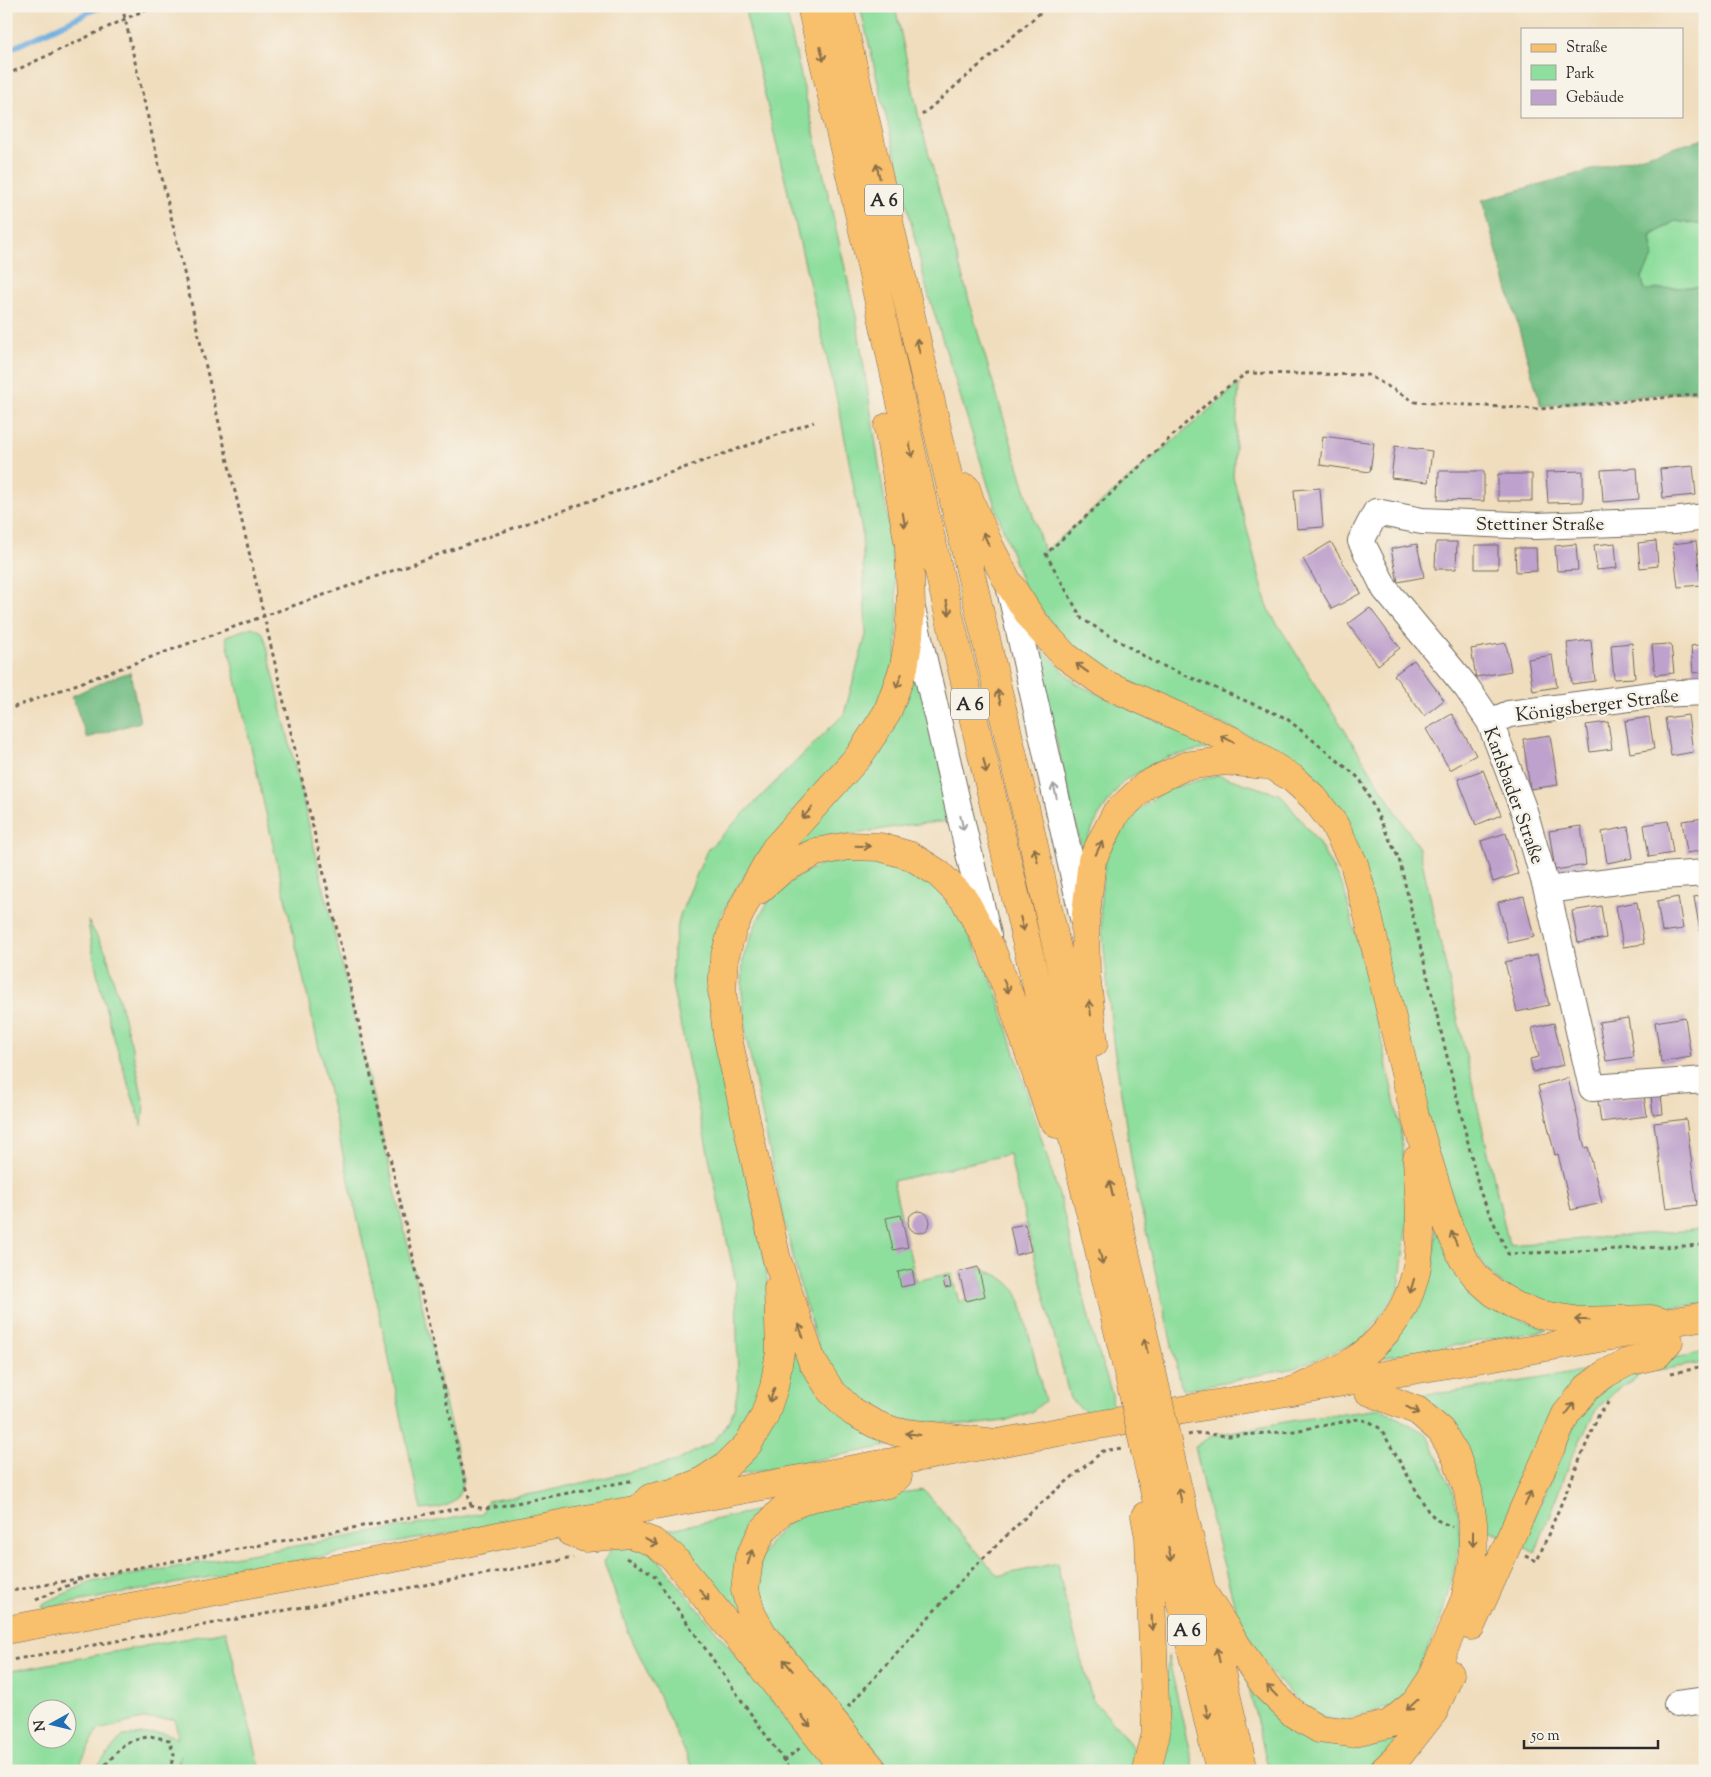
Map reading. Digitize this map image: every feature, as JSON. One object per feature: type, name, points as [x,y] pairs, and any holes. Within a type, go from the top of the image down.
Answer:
[{"type":"main road","name":"A 6","points":[[810,6],[867,248],[926,517],[1078,1158],[1145,1396],[1157,1448],[1204,1594],[1244,1771]]},
{"type":"main road","name":"A 6","points":[[839,6],[1097,1125],[1145,1396]]},
{"type":"main road","points":[[867,248],[863,306],[884,405],[909,546],[912,605],[904,667],[886,713],[859,756],[775,849],[733,928],[724,959],[722,991],[727,1034],[777,1260],[812,1361],[831,1390],[853,1412],[875,1424],[896,1432],[996,1443]]},
{"type":"main road","points":[[929,394],[959,465],[972,506],[1008,582],[1034,622],[1064,655],[1103,683],[1231,740],[1268,765],[1292,778],[1314,798],[1334,824],[1354,864],[1366,907],[1414,1116],[1449,1228],[1462,1259],[1478,1279],[1494,1293],[1516,1306],[1538,1314],[1579,1321],[1651,1319],[1667,1332]]},
{"type":"main road","points":[[1097,1125],[1104,1092],[1094,1042],[1086,973],[1084,924],[1092,860],[1116,813],[1146,785],[1185,766],[1224,761],[1268,765]]},
{"type":"main road","points":[[745,903],[783,869],[816,852],[848,846],[880,847],[911,856],[938,873],[964,899],[992,948],[1051,1117],[1078,1158]]},
{"type":"main road","points":[[1300,1388],[1359,1358],[1395,1322],[1410,1296],[1418,1265],[1421,1233],[1414,1116]]},
{"type":"main road","points":[[640,1508],[650,1498],[672,1493],[702,1482],[727,1465],[748,1444],[764,1417],[774,1387],[780,1352],[777,1260]]},
{"type":"main road","points":[[421,1554],[501,1545],[575,1544],[886,1473],[898,1476],[1368,1391],[1667,1332],[1705,1316]]},
{"type":"main road","points":[[6,1630],[421,1554],[498,1536],[640,1508],[1300,1388],[1654,1329],[1705,1335]]},
{"type":"main road","points":[[1383,1771],[1397,1758],[1434,1711],[1566,1414],[1586,1388],[1605,1374],[1628,1362],[1657,1355],[1667,1332]]},
{"type":"main road","points":[[1204,1594],[1241,1652],[1268,1688],[1294,1714],[1318,1729],[1351,1733],[1389,1724],[1416,1702],[1432,1678],[1466,1599],[1473,1563],[1473,1524],[1469,1499],[1456,1456],[1441,1431],[1418,1411],[1368,1391]]},
{"type":"main road","name":"A 6","points":[[1157,1448],[1154,1489],[1220,1771]]},
{"type":"main road","points":[[874,1771],[764,1636],[752,1615],[745,1590],[749,1558],[762,1532],[782,1510],[810,1498],[888,1484],[898,1476]]},
{"type":"main road","points":[[1147,1771],[1156,1733],[1149,1537],[1144,1512],[1154,1489]]},
{"type":"main road","points":[[575,1544],[585,1538],[631,1534],[653,1542],[673,1557],[846,1771]]},
{"type":"street","name":"Stettiner Straße","points":[[1376,512],[1422,521],[1535,526],[1673,521],[1705,517]]},
{"type":"street","name":"Karlsbader Straße","points":[[1376,512],[1360,542],[1385,589],[1467,688],[1490,722],[1524,811],[1547,890],[1592,1088],[1705,1080]]},
{"type":"street","points":[[1008,582],[1084,924]]},
{"type":"street","points":[[912,605],[992,948]]},
{"type":"street","name":"Königsberger Straße","points":[[1490,722],[1509,714],[1660,694],[1705,692]]},
{"type":"street","points":[[1547,890],[1649,877],[1705,873]]},
{"type":"street","points":[[1677,1704],[1705,1700]]},
{"type":"path","points":[[122,6],[471,1506]]},
{"type":"path","points":[[6,75],[153,6]]},
{"type":"path","points":[[922,115],[1048,6]]},
{"type":"path","points":[[1705,394],[1539,409],[1415,402],[1368,375],[1247,373],[1215,396],[1046,554],[1082,618],[1154,662],[1286,718],[1360,779],[1399,859],[1480,1192],[1508,1254],[1607,1251],[1705,1245]]},
{"type":"path","points":[[6,710],[264,616],[814,422]]},
{"type":"path","points":[[1670,1373],[1705,1367]]},
{"type":"path","points":[[1524,1555],[1537,1561],[1599,1414],[1614,1395]]},
{"type":"path","points":[[6,1592],[471,1506],[486,1508],[644,1479]]},
{"type":"path","points":[[6,1652],[7,1661],[575,1544]]},
{"type":"path","points":[[618,1557],[627,1559],[653,1574],[790,1771]]},
{"type":"path","points":[[31,1603],[89,1576]]},
{"type":"path","points":[[100,1771],[125,1743],[150,1736],[169,1740],[174,1755],[169,1771]]},
{"type":"path","points":[[784,1761],[800,1747]]},
{"type":"green space","points":[[744,6],[785,6],[856,316],[888,522],[898,608],[896,660],[866,731],[756,860],[734,891],[720,918],[712,947],[709,985],[764,1257],[771,1304],[772,1371],[744,1438],[670,1490],[43,1608],[41,1605],[44,1603],[91,1582],[483,1513],[487,1501],[538,1493],[677,1461],[714,1441],[726,1426],[734,1409],[738,1387],[736,1283],[672,985],[673,950],[680,915],[707,850],[844,714],[866,635],[862,531],[840,413]]},
{"type":"green space","points":[[860,6],[895,6],[919,118],[978,333],[1044,552],[1239,384],[1233,476],[1268,609],[1419,848],[1509,1245],[1705,1229],[1705,1304],[1610,1313],[1567,1310],[1511,1293],[1490,1273],[1468,1243],[1424,1118],[1339,809],[1309,774],[1261,741],[1130,685],[1066,642],[1023,586],[990,491],[927,290]]},
{"type":"green space","points":[[1705,139],[1705,225],[1675,221],[1650,236],[1653,257],[1642,277],[1644,290],[1705,286],[1705,390],[1541,406],[1482,200]]},
{"type":"green space","points":[[1675,221],[1705,225],[1705,286],[1644,290],[1642,277],[1653,257],[1650,237]]},
{"type":"green space","points":[[252,627],[262,632],[265,639],[463,1479],[461,1488],[454,1501],[444,1507],[421,1510],[385,1340],[226,636]]},
{"type":"green space","points":[[1033,641],[1077,684],[1140,714],[1219,746],[1167,757],[1123,781],[1098,817],[1082,851]]},
{"type":"green space","points":[[915,661],[954,821],[871,831],[789,850]]},
{"type":"green space","points":[[130,672],[140,722],[87,738],[72,696]]},
{"type":"green space","points":[[1218,775],[1281,795],[1318,842],[1344,889],[1376,1015],[1400,1128],[1409,1204],[1399,1289],[1364,1339],[1295,1368],[1182,1390],[1134,1177],[1113,1041],[1100,907],[1105,857],[1129,818],[1164,790]]},
{"type":"green space","points":[[862,859],[887,862],[927,878],[956,909],[995,988],[1061,1202],[1094,1339],[1112,1394],[1113,1409],[1087,1413],[1070,1399],[1009,1154],[893,1181],[916,1281],[951,1273],[959,1302],[985,1296],[978,1267],[1009,1283],[1021,1302],[1045,1401],[1031,1412],[1004,1421],[971,1425],[893,1419],[842,1389],[822,1358],[801,1290],[780,1202],[746,1036],[742,991],[743,958],[757,921],[770,899],[800,874],[825,863]]},
{"type":"green space","points":[[88,921],[106,952],[133,1051],[144,1105],[142,1126],[103,999]]},
{"type":"green space","points":[[1437,1217],[1522,1320],[1548,1330],[1374,1359],[1418,1307],[1432,1271]]},
{"type":"green space","points":[[788,1341],[893,1445],[739,1475],[736,1474]]},
{"type":"green space","points":[[1705,1352],[1705,1363],[1644,1372],[1613,1393],[1596,1410],[1571,1458],[1535,1553],[1522,1546],[1573,1427],[1593,1395],[1642,1364]]},
{"type":"green space","points":[[1587,1371],[1502,1536],[1484,1529],[1453,1430],[1436,1408],[1413,1395],[1452,1392]]},
{"type":"green space","points":[[1381,1409],[1427,1434],[1455,1496],[1461,1543],[1441,1619],[1411,1686],[1395,1706],[1340,1721],[1311,1712],[1269,1670],[1252,1642],[1235,1607],[1205,1495],[1195,1446],[1214,1435],[1296,1420]]},
{"type":"green space","points":[[924,1490],[998,1576],[1057,1563],[1092,1699],[1124,1734],[1136,1754],[1127,1771],[893,1771],[824,1693],[767,1623],[758,1602],[760,1558],[770,1542],[798,1511],[863,1497]]},
{"type":"green space","points":[[774,1507],[742,1625],[657,1532]]},
{"type":"green space","points":[[615,1542],[653,1553],[827,1771],[694,1771],[628,1631],[604,1562]]},
{"type":"green space","points":[[226,1631],[261,1771],[179,1771],[180,1756],[176,1771],[157,1771],[157,1767],[150,1771],[96,1771],[97,1767],[123,1736],[163,1732],[178,1738],[175,1719],[142,1719],[98,1730],[80,1764],[79,1771],[6,1771],[6,1672]]},
{"type":"green space","points":[[1168,1656],[1194,1771],[1160,1771]]},
{"type":"green space","points":[[1244,1668],[1280,1710],[1409,1731],[1370,1771],[1269,1771]]},
{"type":"building","points":[[1323,436],[1374,443],[1370,472],[1320,465]]},
{"type":"building","points":[[1395,446],[1432,451],[1428,482],[1391,478]]},
{"type":"building","points":[[1693,466],[1696,495],[1663,498],[1660,469]]},
{"type":"building","points":[[1637,468],[1639,499],[1603,502],[1601,470]]},
{"type":"building","points":[[1439,471],[1484,471],[1484,501],[1438,500]]},
{"type":"building","points":[[1583,471],[1583,502],[1548,503],[1546,472]]},
{"type":"building","points":[[1498,474],[1532,474],[1532,501],[1498,501]]},
{"type":"building","points":[[1320,488],[1323,527],[1297,529],[1294,490]]},
{"type":"building","points":[[1656,541],[1658,566],[1640,568],[1638,543]]},
{"type":"building","points":[[1696,541],[1701,585],[1678,587],[1673,544]]},
{"type":"building","points":[[1331,542],[1361,593],[1332,609],[1303,559]]},
{"type":"building","points":[[1436,542],[1457,542],[1456,569],[1435,569]]},
{"type":"building","points":[[1615,543],[1617,568],[1597,570],[1594,545]]},
{"type":"building","points":[[1417,544],[1424,577],[1398,582],[1391,549]]},
{"type":"building","points":[[1576,544],[1578,570],[1557,571],[1555,546]]},
{"type":"building","points":[[1475,545],[1498,545],[1498,569],[1475,569]]},
{"type":"building","points":[[1515,548],[1536,548],[1537,571],[1516,572]]},
{"type":"building","points":[[1370,608],[1400,648],[1378,665],[1348,624]]},
{"type":"building","points":[[1591,640],[1595,681],[1572,684],[1567,643]]},
{"type":"building","points":[[1506,643],[1511,671],[1476,677],[1471,649]]},
{"type":"building","points":[[1632,643],[1635,678],[1614,679],[1611,645]]},
{"type":"building","points":[[1671,644],[1674,673],[1655,675],[1652,645]]},
{"type":"building","points":[[1705,644],[1705,672],[1693,673],[1691,646]]},
{"type":"building","points":[[1552,655],[1557,687],[1533,691],[1528,659]]},
{"type":"building","points":[[1414,660],[1444,700],[1424,716],[1394,675]]},
{"type":"building","points":[[1452,714],[1476,755],[1450,770],[1426,729]]},
{"type":"building","points":[[1688,715],[1693,752],[1671,756],[1665,718]]},
{"type":"building","points":[[1649,717],[1654,749],[1630,753],[1625,721]]},
{"type":"building","points":[[1608,722],[1612,749],[1590,752],[1586,725]]},
{"type":"building","points":[[1550,735],[1558,785],[1530,789],[1523,739]]},
{"type":"building","points":[[1483,770],[1501,815],[1476,825],[1458,779]]},
{"type":"building","points":[[1705,818],[1705,850],[1687,853],[1682,821]]},
{"type":"building","points":[[1668,821],[1673,853],[1649,857],[1644,825]]},
{"type":"building","points":[[1581,826],[1586,865],[1555,870],[1549,831]]},
{"type":"building","points":[[1628,827],[1633,858],[1607,863],[1602,832]]},
{"type":"building","points":[[1506,833],[1518,874],[1493,882],[1481,841]]},
{"type":"building","points":[[1705,895],[1705,930],[1700,931],[1694,897]]},
{"type":"building","points":[[1524,896],[1534,937],[1508,943],[1498,902]]},
{"type":"building","points":[[1678,897],[1683,929],[1662,932],[1657,901]]},
{"type":"building","points":[[1637,902],[1644,944],[1623,947],[1616,906]]},
{"type":"building","points":[[1601,906],[1606,938],[1578,943],[1572,911]]},
{"type":"building","points":[[1537,955],[1549,1005],[1517,1012],[1505,962]]},
{"type":"building","points":[[1685,1017],[1691,1057],[1661,1062],[1655,1022]]},
{"type":"building","points":[[1628,1018],[1634,1057],[1606,1061],[1599,1022]]},
{"type":"building","points":[[1554,1023],[1564,1065],[1533,1072],[1530,1059],[1539,1057],[1532,1028]]},
{"type":"building","points":[[1568,1078],[1585,1148],[1588,1147],[1602,1203],[1571,1210],[1558,1154],[1555,1155],[1538,1086]]},
{"type":"building","points":[[1661,1094],[1663,1114],[1653,1115],[1651,1095]]},
{"type":"building","points":[[1644,1096],[1647,1116],[1601,1122],[1598,1101]]},
{"type":"building","points":[[1686,1119],[1697,1205],[1666,1209],[1654,1123]]},
{"type":"building","points":[[915,1211],[923,1211],[930,1218],[930,1226],[923,1233],[915,1233],[908,1226],[908,1218]]},
{"type":"building","points":[[901,1215],[908,1247],[893,1250],[886,1218]]},
{"type":"building","points":[[1025,1224],[1031,1251],[1016,1255],[1010,1227]]},
{"type":"building","points":[[978,1267],[985,1296],[966,1301],[959,1272]]},
{"type":"building","points":[[912,1269],[915,1284],[901,1287],[898,1272]]},
{"type":"building","points":[[949,1278],[951,1287],[945,1288],[943,1279]]},
{"type":"waterway","points":[[6,51],[102,6]]}]
